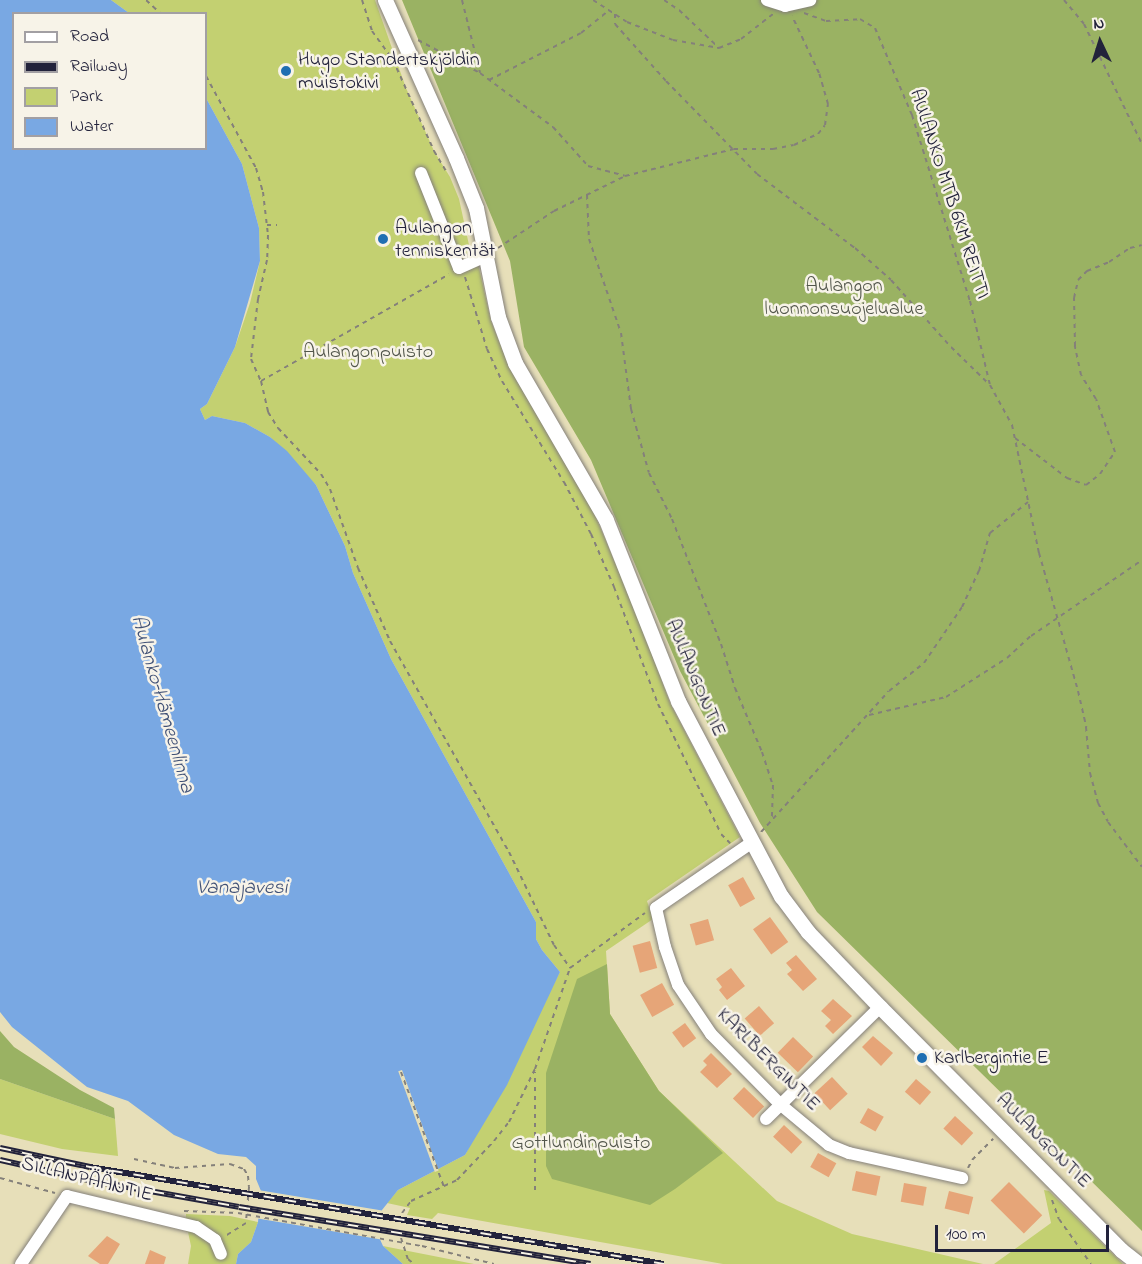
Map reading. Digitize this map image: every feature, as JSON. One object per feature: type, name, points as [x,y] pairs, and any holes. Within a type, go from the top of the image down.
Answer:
[{"type":"main road","name":"AULANGONTIE","points":[[385,0],[476,208],[498,317],[515,363],[606,520],[678,701],[781,896],[808,932],[880,1007],[1121,1250],[1139,1264]]},
{"type":"street","points":[[767,0],[785,6],[810,0]]},
{"type":"street","points":[[422,173],[459,268],[486,256]]},
{"type":"street","points":[[656,908],[751,843]]},
{"type":"street","name":"KARLBERGINTIE","points":[[656,908],[665,947],[678,985],[690,1005],[711,1034],[781,1105],[829,1145],[849,1153],[964,1174]]},
{"type":"street","points":[[766,1119],[880,1007]]},
{"type":"street","points":[[21,1264],[67,1196]]},
{"type":"street","name":"SILLANPÄÄNTIE","points":[[67,1196],[96,1205],[165,1218],[196,1227],[215,1240]]},
{"type":"street","points":[[215,1240],[221,1254]]},
{"type":"path","points":[[146,0],[158,12]]},
{"type":"path","points":[[462,0],[480,73]]},
{"type":"path","points":[[486,256],[554,211],[625,176],[734,149],[773,149],[794,145],[818,134],[825,125],[828,104],[819,73],[798,25],[785,6],[741,39],[719,48],[673,40],[627,22],[593,0]]},
{"type":"path","points":[[664,0],[679,10],[719,48]]},
{"type":"path","points":[[1064,0],[1084,24],[1142,144]]},
{"type":"path","name":"AULANKO MTB 6KM REITTI","points":[[785,6],[826,21],[860,19],[875,28],[912,115],[970,301],[990,385],[1012,425],[1042,562],[1059,617],[1086,727],[1090,773],[1098,803],[1108,822],[1142,867]]},
{"type":"path","points":[[489,80],[581,33],[609,10]]},
{"type":"path","points":[[615,14],[615,24],[666,81],[757,174],[855,248],[891,280],[951,347],[990,385]]},
{"type":"path","points":[[418,40],[480,73],[553,127],[588,165],[625,176]]},
{"type":"path","points":[[207,78],[256,168],[267,225],[267,260],[258,299],[251,359],[261,381],[268,412],[278,428],[321,474],[330,489],[358,568],[390,641],[509,852],[554,945],[570,968]]},
{"type":"path","points":[[587,195],[589,239],[621,333],[631,409],[649,474],[672,519],[721,644],[735,688],[762,752],[773,784],[772,820]]},
{"type":"path","points":[[267,225],[277,225]]},
{"type":"path","points":[[1015,438],[1067,478],[1086,485],[1100,474],[1110,460],[1115,452],[1096,399],[1081,375],[1075,346],[1074,298],[1078,280],[1087,271],[1109,262],[1130,248],[1142,245]]},
{"type":"path","points":[[261,381],[459,268]]},
{"type":"path","points":[[751,843],[890,691],[924,663],[962,608],[980,571],[990,533],[1028,502]]},
{"type":"path","points":[[867,716],[946,697],[1006,658],[1059,617],[1142,560]]},
{"type":"path","points":[[402,1213],[411,1201],[428,1191],[444,1187],[464,1173],[508,1122],[535,1069],[570,968],[644,914],[656,908]]},
{"type":"path","points":[[534,1190],[535,1069]]},
{"type":"path","points":[[401,1072],[444,1187]]},
{"type":"path","points":[[964,1174],[972,1160],[988,1144]]},
{"type":"path","points":[[134,1159],[175,1168],[230,1164],[244,1169],[248,1176],[246,1223],[237,1231],[215,1240]]},
{"type":"path","name":"SILLANPÄÄNTIE","points":[[0,1178],[67,1196]]},
{"type":"path","points":[[1051,1198],[1059,1219],[1091,1264]]},
{"type":"path","points":[[165,1218],[179,1211],[238,1213],[422,1246],[494,1264]]},
{"type":"path","points":[[401,1238],[403,1248],[414,1264]]},
{"type":"green space","name":"Aulangonpuisto","points":[[111,0],[375,0],[406,88],[434,151],[450,177],[459,199],[469,245],[464,265],[477,259],[491,321],[510,369],[594,513],[637,614],[670,703],[740,837],[647,901],[653,919],[606,951],[610,1014],[659,1091],[777,1201],[852,1234],[983,1264],[723,1264],[438,1213],[432,1219],[407,1215],[410,1208],[387,1203],[398,1190],[465,1155],[560,972],[536,939],[536,922],[391,659],[353,573],[345,546],[316,485],[270,437],[245,423],[212,416],[205,420],[200,409],[207,404],[235,347],[250,303],[260,261],[259,228],[242,164],[207,100],[207,12],[128,12]]},
{"type":"green space","name":"Aulangon luonnonsuojelualue","points":[[402,0],[1142,0],[1142,1231],[817,912],[760,823],[680,671],[591,460],[524,347],[510,261]]},
{"type":"green space","name":"Gottlundinpuisto","points":[[607,964],[610,1014],[659,1091],[723,1153],[650,1205],[552,1179],[546,1166],[546,1073],[577,979]]},
{"type":"green space","points":[[0,1031],[14,1047],[80,1090],[114,1108],[115,1119],[0,1079]]},
{"type":"green space","points":[[0,1079],[115,1119],[118,1156],[62,1149],[0,1134]]},
{"type":"green space","points":[[1044,1190],[1049,1191],[1123,1264],[994,1264],[1051,1223]]},
{"type":"green space","points":[[186,1214],[230,1216],[258,1222],[251,1242],[238,1254],[236,1264],[188,1264],[191,1246],[188,1232],[185,1231]]},
{"type":"green space","points":[[383,1246],[474,1264],[403,1264]]},
{"type":"water","name":"Vanajavesi","points":[[0,0],[111,0],[128,12],[12,12],[12,150],[207,150],[207,100],[242,164],[259,228],[260,261],[235,347],[207,404],[200,409],[205,420],[212,416],[245,423],[270,437],[287,451],[316,485],[345,546],[353,573],[391,659],[536,922],[536,939],[560,972],[507,1085],[465,1155],[398,1190],[382,1210],[378,1235],[383,1246],[403,1264],[236,1264],[238,1254],[251,1242],[258,1222],[261,1191],[256,1179],[256,1166],[246,1157],[218,1154],[174,1135],[128,1101],[87,1087],[12,1027],[0,1012]]},
{"type":"pier","points":[[402,1070],[439,1171],[435,1172],[398,1071]]},
{"type":"pier","points":[[258,1190],[385,1211],[381,1234],[384,1240],[255,1218]]},
{"type":"building","points":[[743,877],[755,899],[740,907],[728,885]]},
{"type":"building","points":[[770,917],[788,942],[771,954],[753,929]]},
{"type":"building","points":[[708,919],[714,940],[696,945],[690,924]]},
{"type":"building","points":[[650,941],[657,968],[640,973],[633,946]]},
{"type":"building","points":[[796,955],[817,979],[803,991],[787,974],[792,970],[786,963]]},
{"type":"building","points":[[731,968],[745,986],[727,1000],[719,990],[722,987],[716,979]]},
{"type":"building","points":[[662,983],[674,1005],[652,1017],[640,995]]},
{"type":"building","points":[[833,999],[852,1016],[833,1034],[825,1026],[831,1020],[821,1011]]},
{"type":"building","points":[[759,1006],[774,1023],[760,1036],[745,1018]]},
{"type":"building","points":[[685,1023],[696,1038],[683,1048],[672,1032]]},
{"type":"building","points":[[873,1036],[893,1053],[881,1066],[862,1047]]},
{"type":"building","points":[[793,1037],[813,1056],[798,1072],[778,1053]]},
{"type":"building","points":[[711,1053],[732,1074],[717,1088],[700,1072],[707,1065],[703,1061]]},
{"type":"building","points":[[832,1077],[848,1094],[830,1110],[814,1093]]},
{"type":"building","points":[[916,1079],[931,1092],[920,1105],[905,1092]]},
{"type":"building","points":[[744,1087],[764,1106],[753,1118],[733,1099]]},
{"type":"building","points":[[868,1108],[884,1117],[876,1132],[860,1123]]},
{"type":"building","points":[[955,1116],[973,1133],[962,1145],[943,1128]]},
{"type":"building","points":[[784,1125],[802,1142],[791,1154],[773,1137]]},
{"type":"building","points":[[818,1153],[836,1163],[829,1177],[810,1167]]},
{"type":"building","points":[[856,1171],[880,1176],[876,1196],[852,1191]]},
{"type":"building","points":[[1009,1182],[1042,1215],[1024,1234],[991,1200]]},
{"type":"building","points":[[904,1183],[927,1187],[923,1206],[901,1202]]},
{"type":"building","points":[[949,1191],[973,1197],[969,1215],[945,1208]]},
{"type":"building","points":[[107,1236],[120,1244],[108,1264],[100,1264],[88,1256]]},
{"type":"building","points":[[150,1250],[166,1257],[164,1264],[145,1264]]},
{"type":"railway","points":[[0,1148],[90,1167],[664,1264]]},
{"type":"railway","points":[[0,1160],[88,1180],[239,1207],[590,1264]]},
{"type":"place","name":"Hugo Standertskjöldin muistokivi","points":[[286,71]]},
{"type":"place","name":"Aulangon tenniskentät","points":[[383,239]]},
{"type":"place","name":"Karlbergintie E","points":[[922,1058]]},
{"type":"water label","name":"Aulanko–Hämeenlinna","points":[[162,704]]}]
